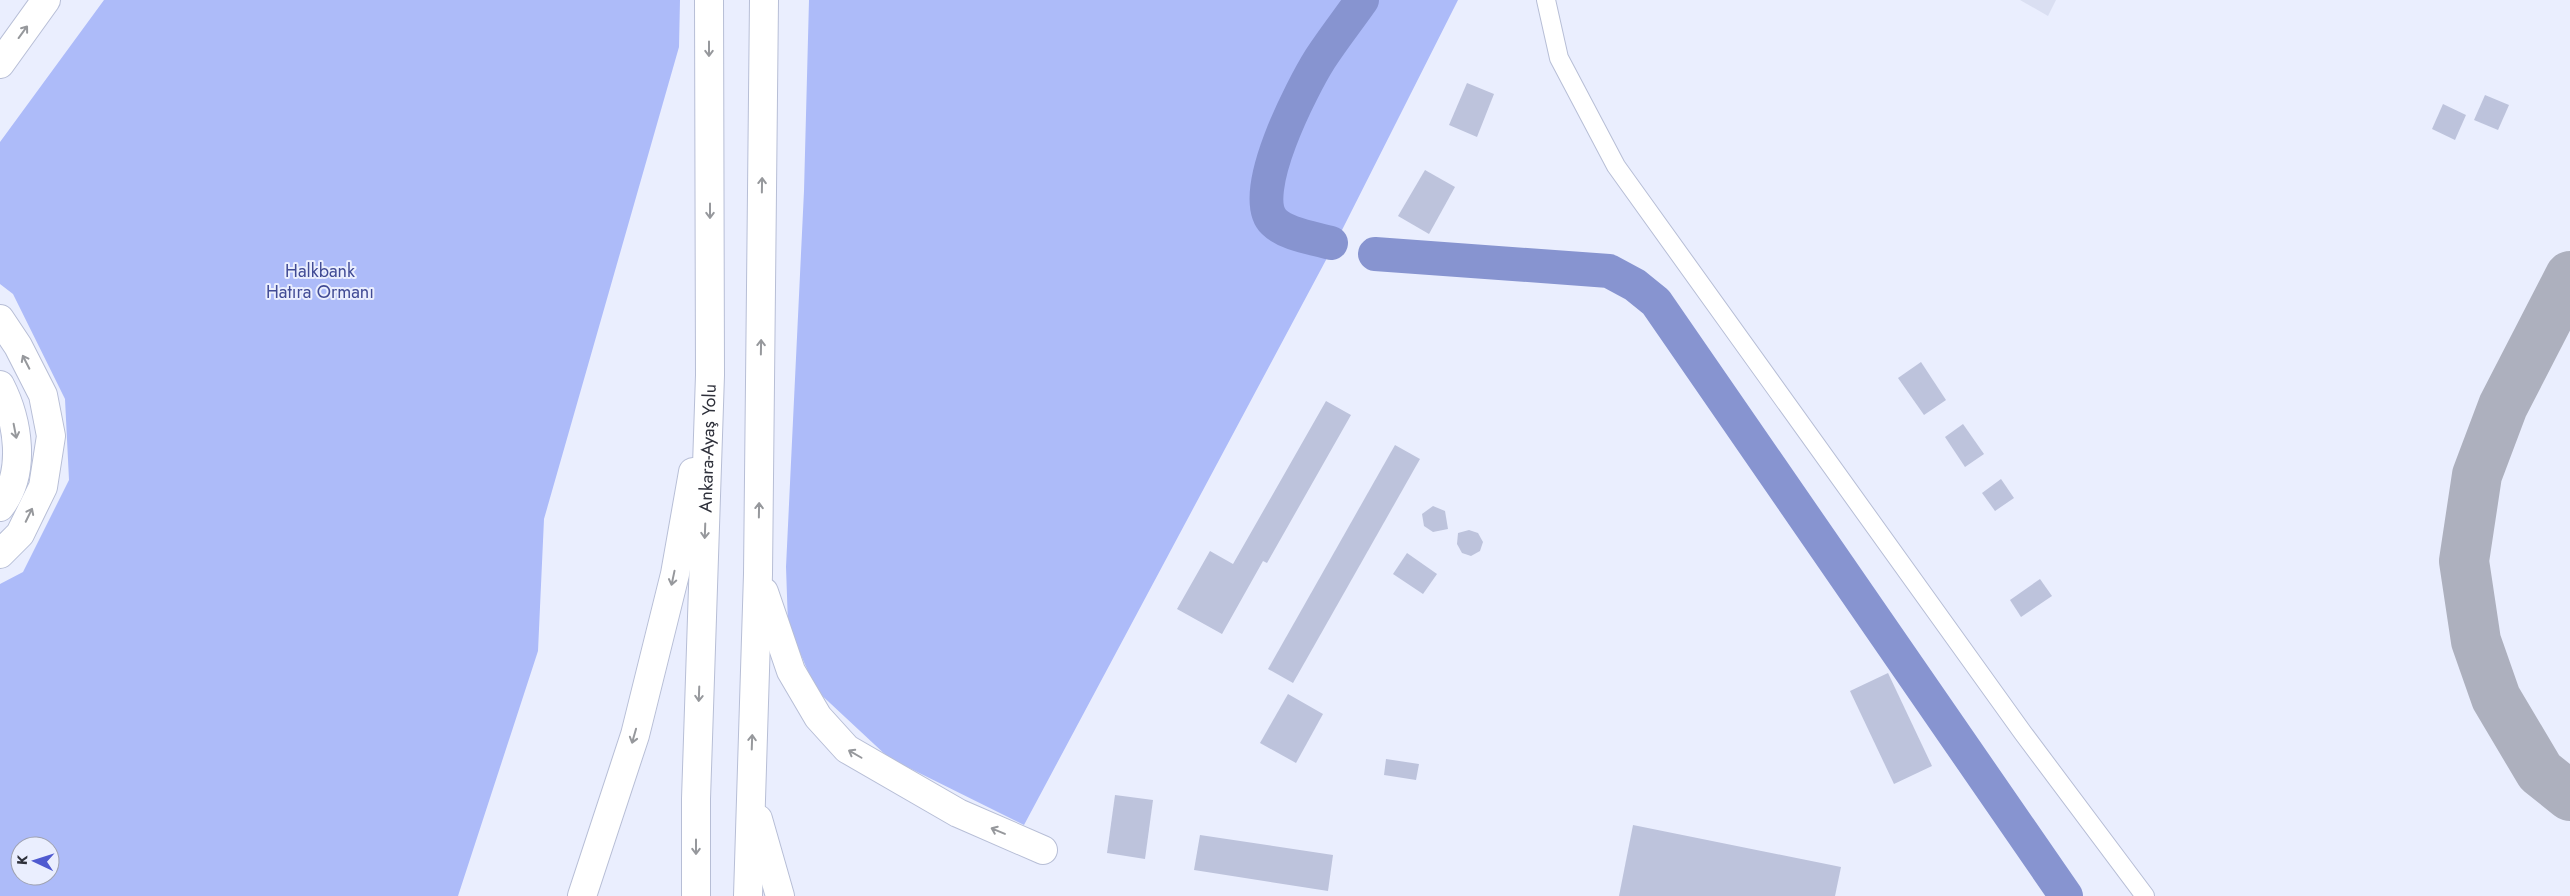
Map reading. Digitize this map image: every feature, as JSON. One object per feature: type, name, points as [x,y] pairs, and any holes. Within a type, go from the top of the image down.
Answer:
[{"type":"highway","points":[[0,64],[46,0]]},
{"type":"highway","name":"Ankara-Ayaş Yolu","points":[[696,896],[696,798],[710,375],[709,0]]},
{"type":"highway","points":[[748,896],[758,574],[764,0]]},
{"type":"highway","points":[[764,58],[769,0]]},
{"type":"highway","points":[[0,319],[18,346],[42,395],[51,436],[43,487],[20,534],[0,554]]},
{"type":"highway","points":[[582,896],[635,735],[653,666],[674,574],[710,375]]},
{"type":"highway","points":[[0,385],[6,397],[17,434],[17,469],[0,507]]},
{"type":"highway","points":[[758,574],[791,671],[818,717],[847,749],[958,813],[1043,850]]},
{"type":"highway","points":[[750,791],[780,896]]},
{"type":"street","points":[[1546,0],[1559,58],[1616,166],[2023,734],[2145,896]]},
{"type":"shaded area","points":[[2020,0],[2056,0],[2048,16]]},
{"type":"green space","name":"Halkbank Hatıra Ormanı","points":[[104,0],[680,0],[679,47],[544,519],[538,651],[458,896],[0,896],[0,584],[23,572],[69,480],[65,399],[13,294],[0,284],[0,142]]},
{"type":"green space","points":[[809,0],[1458,0],[1342,230],[1024,825],[889,758],[816,690],[788,625],[786,567],[804,191]]},
{"type":"building","points":[[1467,83],[1494,94],[1477,137],[1449,125]]},
{"type":"building","points":[[2485,95],[2509,105],[2498,130],[2474,120]]},
{"type":"building","points":[[2443,104],[2466,115],[2455,140],[2432,129]]},
{"type":"building","points":[[1425,170],[1455,187],[1429,234],[1398,216]]},
{"type":"building","points":[[1921,362],[1946,400],[1924,415],[1898,378]]},
{"type":"building","points":[[1326,401],[1351,415],[1267,563],[1263,561],[1222,634],[1177,609],[1210,551],[1233,564]]},
{"type":"building","points":[[1963,424],[1984,454],[1965,467],[1945,437]]},
{"type":"building","points":[[1395,445],[1420,459],[1293,683],[1268,669]]},
{"type":"building","points":[[2001,479],[2014,498],[1995,511],[1982,493]]},
{"type":"building","points":[[1433,506],[1445,511],[1448,529],[1433,532],[1424,526],[1422,514]]},
{"type":"building","points":[[1469,530],[1478,533],[1483,542],[1480,551],[1471,556],[1462,553],[1457,544],[1458,533]]},
{"type":"building","points":[[1407,553],[1437,574],[1423,594],[1393,574]]},
{"type":"building","points":[[2040,579],[2052,596],[2021,617],[2010,600]]},
{"type":"building","points":[[1888,673],[1932,766],[1894,784],[1850,691]]},
{"type":"building","points":[[1288,694],[1323,714],[1296,763],[1260,743]]},
{"type":"building","points":[[1386,759],[1419,764],[1416,780],[1384,775]]},
{"type":"building","points":[[1115,795],[1153,800],[1145,859],[1107,853]]},
{"type":"building","points":[[1633,825],[1841,867],[1835,896],[1619,896]]},
{"type":"building","points":[[1200,835],[1333,855],[1328,891],[1194,870]]},
{"type":"waterway","points":[[1331,243],[1293,233],[1274,222],[1267,208],[1267,189],[1280,140],[1302,92],[1320,59],[1362,0]]},
{"type":"waterway","points":[[1375,254],[1609,271],[1635,285],[1656,302],[2066,896]]},
{"type":"taxiway","points":[[2570,276],[2503,406],[2477,475],[2464,561],[2476,641],[2496,698],[2540,772],[2570,796]]}]
